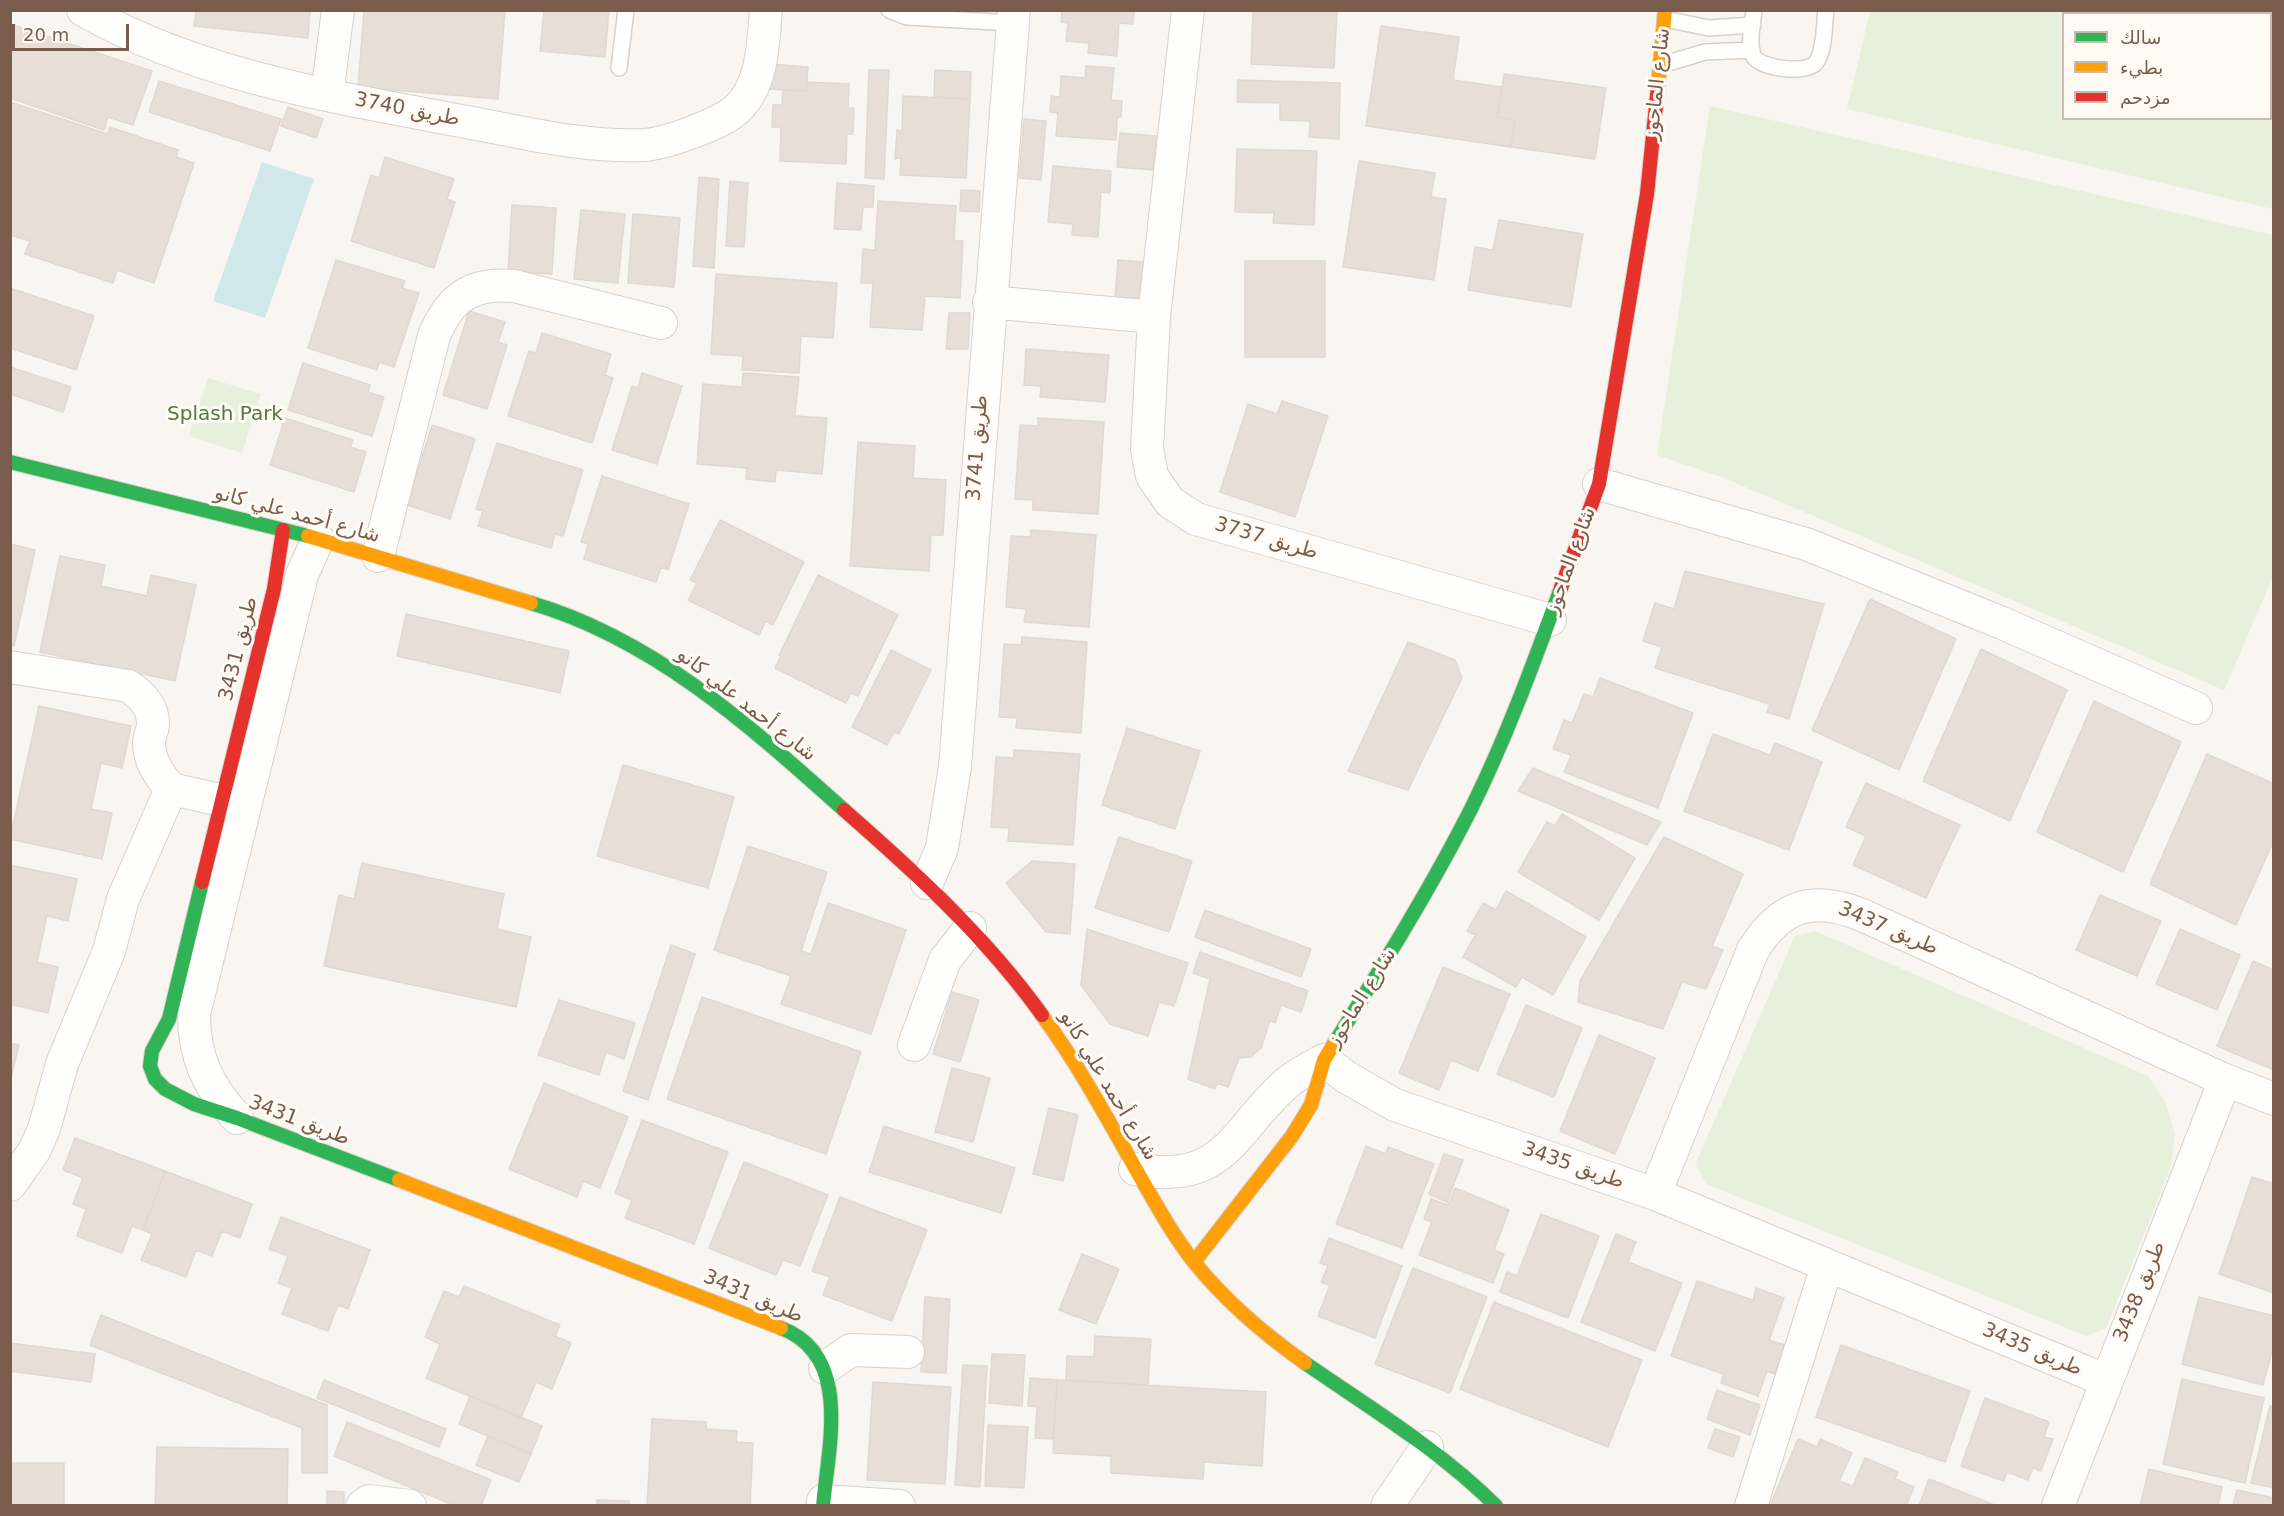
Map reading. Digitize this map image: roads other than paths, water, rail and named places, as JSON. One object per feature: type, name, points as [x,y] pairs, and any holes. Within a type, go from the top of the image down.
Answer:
[{"type":"street","name":"طريق 3740","points":[[83,10],[121,31],[182,57],[327,96],[552,138],[620,145],[673,141],[736,109],[750,90],[758,70],[766,10]]},
{"type":"street","points":[[327,96],[338,10]]},
{"type":"street","name":"طريق 3737","points":[[1188,10],[1154,317],[1146,449],[1152,476],[1170,502],[1196,519],[1550,620]]},
{"type":"street","name":"شارع الماحوز","points":[[1194,1262],[1292,1136],[1311,1105],[1324,1060],[1429,889],[1473,805],[1525,686],[1550,620],[1599,484],[1647,194],[1665,15]]},
{"type":"street","name":"طريق 3741","points":[[927,883],[942,848],[954,767],[989,302],[1014,17]]},
{"type":"street","points":[[378,556],[434,336],[443,315],[456,301],[474,289],[491,284],[514,286],[661,323]]},
{"type":"street","points":[[989,302],[1154,317]]},
{"type":"street","name":"شارع أحمد علي كانو","points":[[10,462],[318,539],[570,614],[626,640],[701,690],[781,754],[927,883],[970,928],[1031,999],[1074,1058],[1167,1222],[1194,1262]]},
{"type":"street","points":[[1599,484],[1806,544],[2002,623],[2196,708]]},
{"type":"street","name":"طريق 3431","points":[[232,802],[277,579],[283,530]]},
{"type":"street","points":[[237,1118],[220,1100],[207,1080],[198,1058],[187,988],[232,802],[302,575],[318,539]]},
{"type":"street","points":[[10,667],[128,686],[147,701],[153,724],[148,741],[156,770],[171,789],[232,802]]},
{"type":"street","points":[[10,1185],[34,1151],[44,1129],[62,1064],[109,951],[123,899],[171,789]]},
{"type":"street","name":"طريق 3437","points":[[1655,1194],[1753,950],[1767,928],[1788,912],[1812,904],[1838,905],[1862,915],[2225,1080],[2274,1099]]},
{"type":"street","points":[[914,1045],[945,960],[970,928]]},
{"type":"street","name":"طريق 3431","points":[[187,988],[152,1048],[150,1059],[155,1080],[172,1095],[780,1326],[807,1342],[825,1368],[832,1399],[823,1503]]},
{"type":"street","name":"شارع الماحوز","points":[[1136,1169],[1171,1173],[1206,1163],[1232,1145],[1288,1082],[1324,1060]]},
{"type":"street","name":"طريق 3435","points":[[1324,1060],[1370,1092],[1412,1112],[1655,1194],[2105,1380]]},
{"type":"street","name":"طريق 3438","points":[[2058,1506],[2105,1380],[2225,1080]]},
{"type":"street","points":[[1194,1262],[1230,1302],[1272,1340],[1426,1447],[1471,1481],[1496,1506]]},
{"type":"street","points":[[1751,1506],[1827,1266]]},
{"type":"street","points":[[825,1368],[851,1350],[908,1352]]},
{"type":"street","points":[[1387,1506],[1426,1447]]},
{"type":"street","points":[[362,1506],[369,1501],[410,1506]]},
{"type":"street","points":[[823,1503],[899,1506]]},
{"type":"lane","points":[[619,68],[626,10]]},
{"type":"lane","points":[[889,10],[908,17],[1014,17]]},
{"type":"lane","points":[[1665,15],[1709,28],[1754,18],[1752,50],[1754,57],[1767,65],[1803,70],[1810,68],[1819,57],[1826,10]]},
{"type":"lane","points":[[1661,64],[1705,52],[1752,50]]},
{"type":"water","points":[[262,162],[314,179],[265,318],[213,301]]},
{"type":"park label","name":"Splash Park","points":[[225,415]]}]
